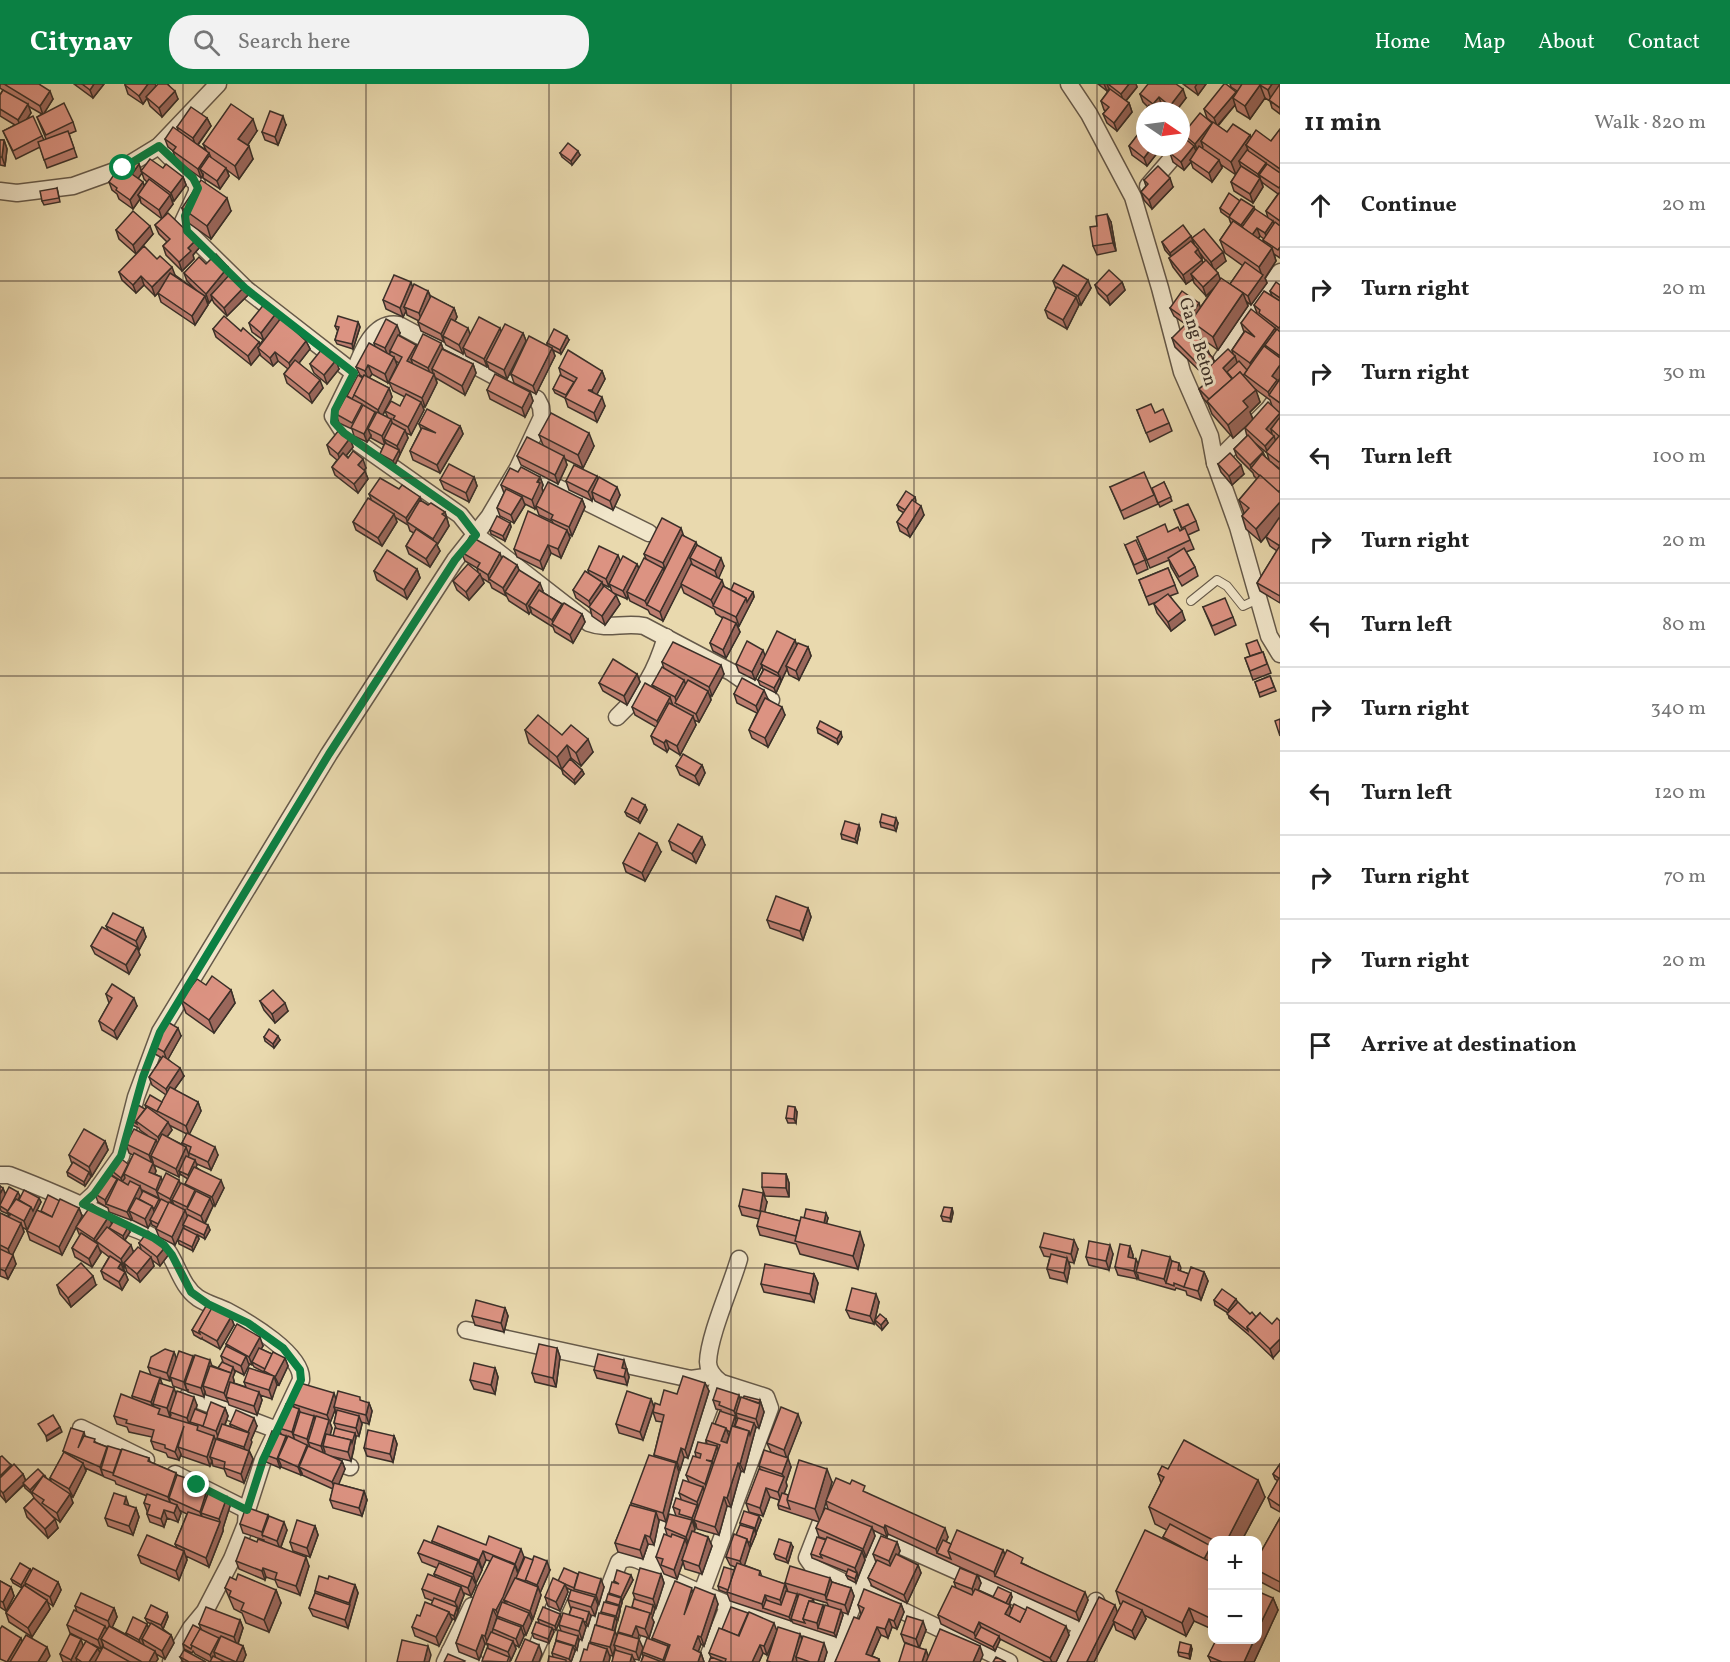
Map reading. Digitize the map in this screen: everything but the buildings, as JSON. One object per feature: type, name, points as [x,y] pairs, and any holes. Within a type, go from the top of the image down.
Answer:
[{"type":"street","points":[[2,194],[73,186],[123,168],[159,146],[217,84]]},
{"type":"street","name":"Gang Beton","points":[[1069,84],[1089,114],[1133,197],[1182,372],[1209,436],[1215,463],[1238,527],[1251,602],[1280,654]]},
{"type":"street","points":[[1133,197],[1148,187],[1195,131]]},
{"type":"street","points":[[159,146],[197,184],[197,192],[183,222],[187,231],[246,289],[354,373]]},
{"type":"street","points":[[1193,398],[1205,385],[1280,272]]},
{"type":"street","points":[[83,1204],[94,1194],[121,1156],[133,1107],[160,1032],[329,754],[455,560],[476,535],[518,468],[542,417],[542,407],[537,399],[423,337],[394,324],[386,325],[375,333],[335,410],[334,422],[344,433],[460,514],[476,535],[589,623],[600,627],[632,624],[666,637],[731,672],[771,700]]},
{"type":"street","points":[[1215,463],[1269,409],[1280,394]]},
{"type":"street","points":[[518,468],[649,533]]},
{"type":"street","points":[[1269,636],[1280,618]]},
{"type":"street","points":[[617,717],[643,691],[654,674],[666,637]]},
{"type":"street","points":[[0,1175],[9,1175],[83,1204],[154,1238],[172,1255],[183,1279],[198,1298],[227,1311],[267,1336],[295,1362],[301,1380],[263,1460],[247,1510],[241,1538],[213,1597],[171,1662]]},
{"type":"street","points":[[649,1568],[716,1379],[708,1364],[713,1339],[739,1259]]},
{"type":"street","points":[[466,1330],[679,1377],[716,1379],[766,1397],[770,1408],[702,1592]]},
{"type":"street","points":[[188,1396],[276,1433],[298,1447],[350,1467]]},
{"type":"street","points":[[81,1428],[247,1510]]},
{"type":"street","points":[[831,1497],[807,1558],[809,1563],[859,1590],[939,1620],[998,1660]]},
{"type":"street","points":[[825,1513],[882,1537],[955,1577],[1083,1627]]},
{"type":"street","points":[[829,1662],[882,1537]]},
{"type":"street","points":[[580,1662],[618,1562],[631,1558],[671,1580],[781,1625],[836,1644]]},
{"type":"street","points":[[640,1662],[671,1580]]},
{"type":"street","points":[[530,1662],[562,1590]]},
{"type":"street","points":[[475,1662],[447,1657],[479,1593]]},
{"type":"street","points":[[1064,1662],[1096,1601]]},
{"type":"street","points":[[706,1662],[729,1604]]},
{"type":"street","points":[[774,1644],[781,1625]]},
{"type":"lane","points":[[1191,601],[1217,580],[1251,602]]},
{"type":"route","points":[[123,168],[159,146],[193,178],[198,188],[183,222],[187,231],[246,289],[354,373],[335,410],[334,422],[344,433],[460,514],[476,535],[455,560],[329,754],[160,1032],[127,1127],[126,1142],[121,1156],[94,1194],[83,1204],[141,1231],[164,1245],[172,1255],[191,1292],[208,1304],[227,1311],[267,1336],[283,1348],[300,1370],[301,1380],[286,1417],[263,1460],[247,1510],[197,1485]]}]
